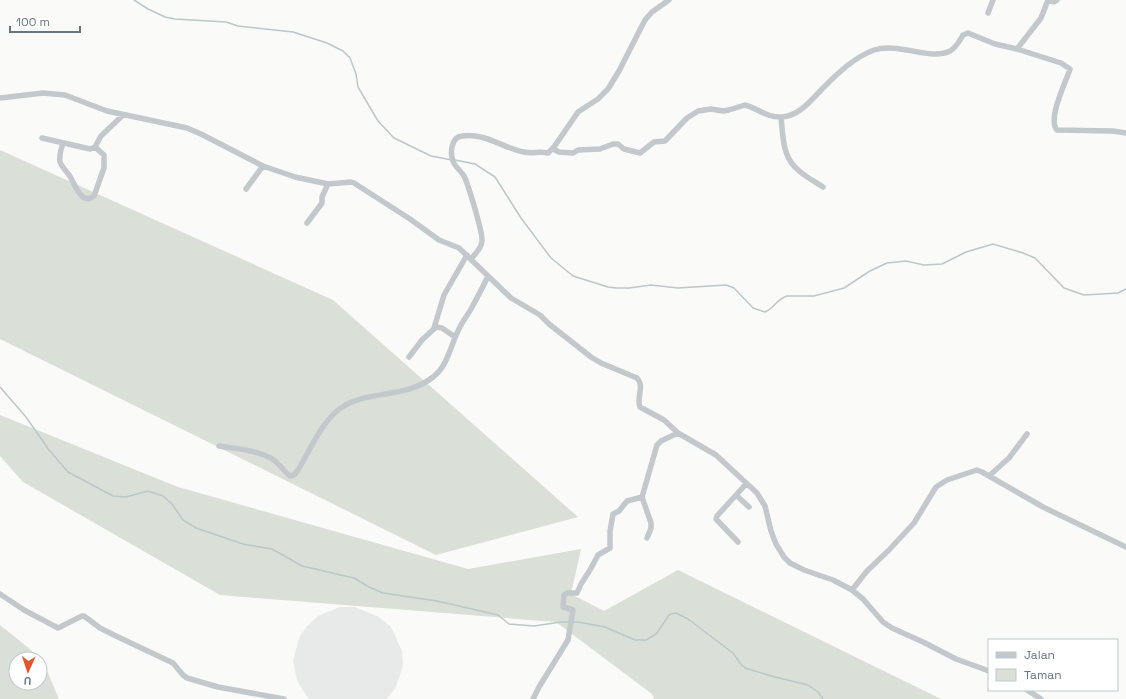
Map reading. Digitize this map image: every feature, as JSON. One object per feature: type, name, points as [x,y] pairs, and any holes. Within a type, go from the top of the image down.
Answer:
[{"type":"street","points":[[409,357],[422,340],[434,328],[444,295],[469,257],[481,246],[482,236],[470,192],[464,177],[453,160],[451,147],[453,143],[457,138],[464,136],[494,140],[514,150],[548,153],[554,147],[578,112],[598,99],[612,83],[638,32],[647,18],[669,0]]},
{"type":"street","points":[[988,14],[993,0]]},
{"type":"street","points":[[1017,49],[1041,18],[1048,0],[1054,2],[1057,0]]},
{"type":"street","points":[[554,147],[559,152],[573,153],[578,150],[600,149],[613,144],[618,144],[624,148],[640,153],[654,142],[664,141],[687,118],[698,111],[705,109],[729,110],[744,105],[766,115],[781,117],[799,112],[847,65],[865,54],[880,48],[891,47],[931,53],[948,52],[957,45],[964,35],[968,33],[995,44],[1017,49],[1061,63],[1070,69],[1055,111],[1054,124],[1057,130],[1113,131],[1126,133]]},
{"type":"street","points":[[0,98],[42,93],[76,98],[123,115],[187,128],[263,166],[296,177],[328,184],[347,182],[354,183],[410,219],[439,240],[456,246],[511,298],[540,315],[549,324],[591,357],[637,378],[641,385],[638,403],[640,407],[664,420],[678,433],[716,455],[760,498],[765,506],[773,536],[781,552],[788,561],[800,568],[833,580],[852,590],[864,599],[878,618],[888,626],[956,659],[988,671]]},
{"type":"street","points":[[42,138],[90,149],[95,147],[101,136],[123,115]]},
{"type":"street","points":[[781,117],[783,141],[789,160],[795,168],[823,187]]},
{"type":"street","points":[[62,143],[59,158],[60,164],[70,176],[79,194],[84,198],[91,198],[94,196],[104,168],[104,155],[95,147]]},
{"type":"street","points":[[246,189],[263,166]]},
{"type":"street","points":[[307,223],[322,203],[322,197],[328,184]]},
{"type":"street","points":[[219,446],[251,451],[266,456],[279,464],[290,476],[294,475],[323,427],[343,406],[355,401],[411,390],[433,378],[445,363],[455,337],[488,276]]},
{"type":"street","points":[[434,328],[440,327],[455,337]]},
{"type":"street","points":[[647,538],[652,525],[642,497],[657,445],[678,433]]},
{"type":"street","points":[[989,476],[1009,458],[1027,434]]},
{"type":"street","points":[[852,590],[867,570],[889,550],[914,523],[932,491],[939,484],[977,470],[1039,505],[1126,546]]},
{"type":"street","points":[[738,542],[716,519],[746,484]]},
{"type":"street","points":[[736,495],[749,507]]},
{"type":"street","points":[[534,699],[539,687],[568,640],[573,610],[563,607],[564,595],[567,593],[577,593],[598,556],[610,548],[610,531],[613,514],[619,511],[627,501],[642,497]]},
{"type":"street","points":[[0,594],[24,610],[58,628],[61,628],[84,616],[100,628],[173,663],[183,675],[191,680],[218,687],[284,699]]},
{"type":"street","points":[[1029,691],[1041,699]]},
{"type":"shaded area","points":[[340,607],[355,607],[379,617],[391,627],[402,651],[403,666],[395,689],[386,699],[309,699],[297,680],[293,661],[299,638],[307,626],[318,616]]},
{"type":"green space","points":[[0,150],[333,300],[578,517],[436,555],[0,339]]},
{"type":"green space","points":[[0,415],[178,487],[468,569],[581,549],[571,594],[604,611],[678,570],[941,699],[654,699],[652,694],[556,622],[220,595],[23,482],[0,456]]},
{"type":"green space","points":[[0,625],[32,651],[8,651],[8,691],[48,691],[48,673],[59,699],[0,699]]},
{"type":"waterway","points":[[134,0],[165,17],[226,22],[238,26],[293,32],[327,43],[343,51],[350,58],[356,74],[358,87],[378,121],[394,138],[431,156],[452,160]]},
{"type":"waterway","points":[[455,160],[475,164],[495,177],[521,218],[551,258],[573,276],[608,287],[629,288],[651,285],[678,288],[726,285],[734,288],[753,308],[765,312],[787,296],[814,296],[844,288],[870,271],[887,263],[906,261],[924,265],[942,264],[966,252],[993,244],[1035,258],[1064,288],[1084,295],[1118,293],[1126,289]]},
{"type":"waterway","points":[[0,387],[26,417],[49,450],[68,472],[113,496],[126,497],[148,491],[163,496],[172,504],[183,520],[196,528],[243,544],[272,549],[302,566],[354,578],[383,593],[437,601],[498,615],[509,624],[534,626],[561,622],[578,622],[605,627],[635,640],[646,640],[656,634],[670,614],[676,613],[688,619],[733,653],[745,668],[808,685],[818,692],[823,699]]}]
